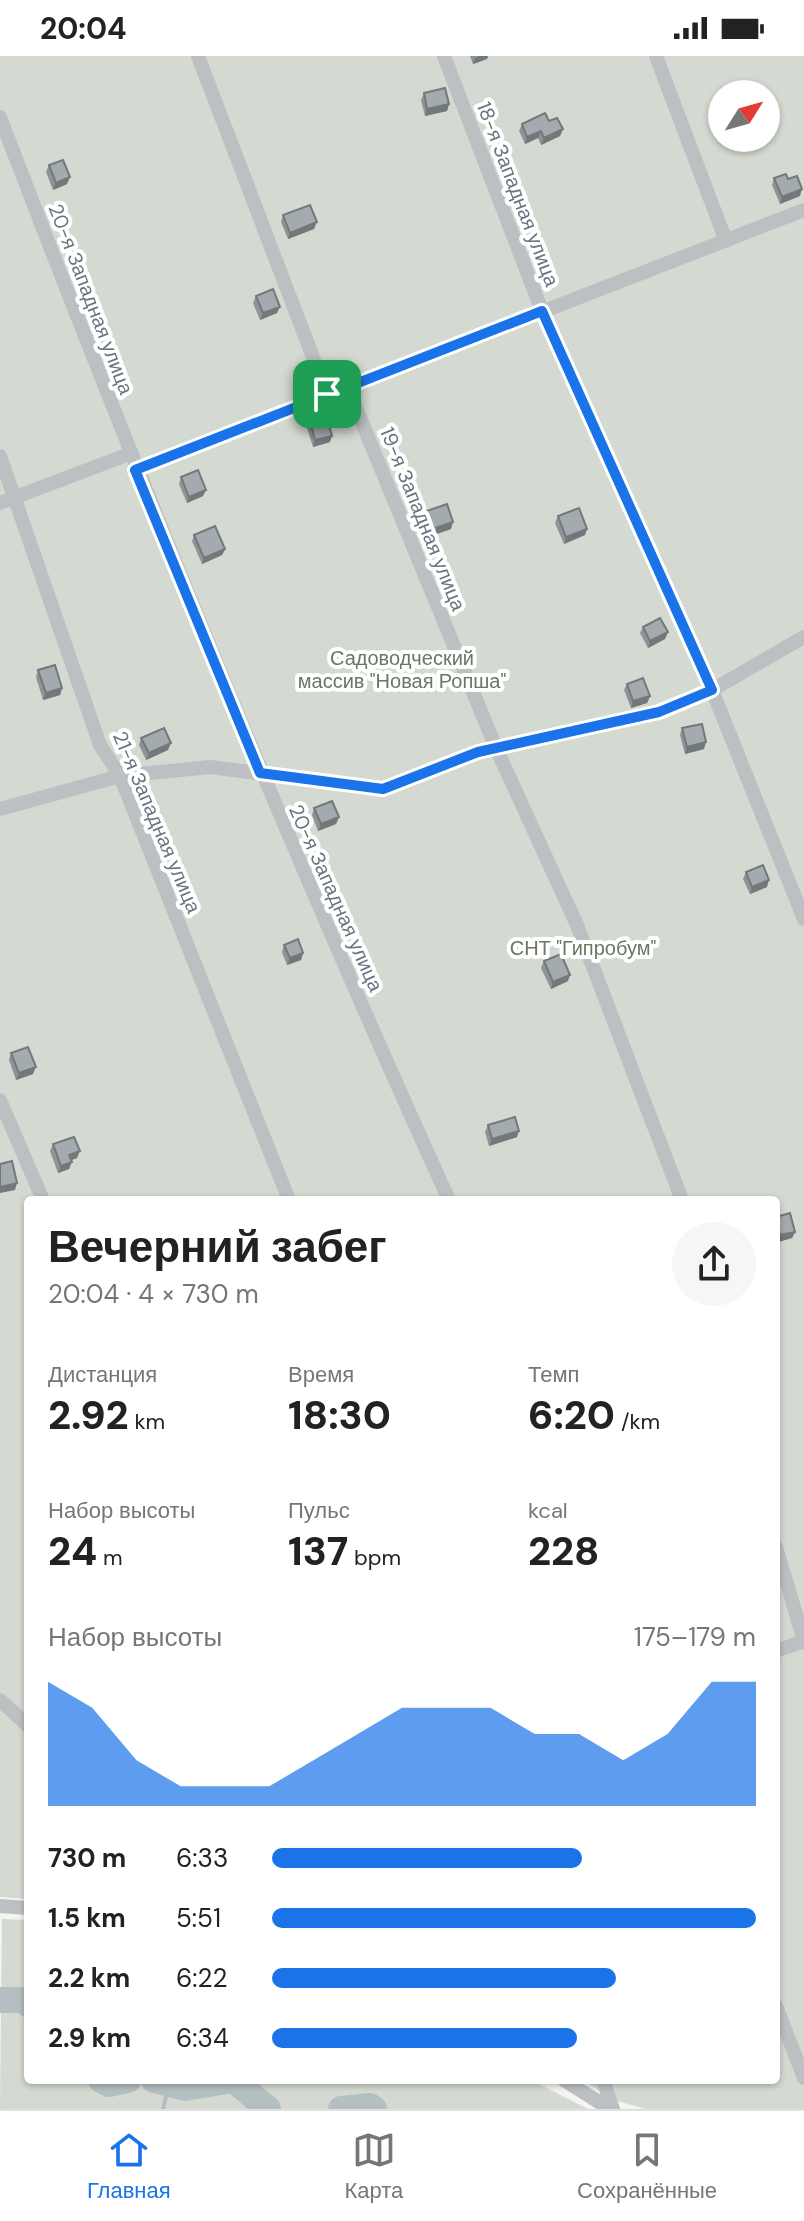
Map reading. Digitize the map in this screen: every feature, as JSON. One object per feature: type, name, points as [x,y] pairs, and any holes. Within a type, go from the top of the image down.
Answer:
[{"type":"street","points":[[198,56],[327,394]]},
{"type":"street","name":"18-я Западная улица","points":[[444,56],[542,311],[712,690],[804,919]]},
{"type":"street","points":[[656,56],[726,241]]},
{"type":"street","name":"20-я Западная улица","points":[[0,117],[135,470],[260,773],[447,1196]]},
{"type":"street","points":[[135,470],[804,210]]},
{"type":"street","name":"19-я Западная улица","points":[[347,386],[496,748],[577,925],[680,1196]]},
{"type":"street","points":[[0,503],[129,454]]},
{"type":"street","name":"21-я Западная улица","points":[[0,456],[100,745],[120,776],[277,1162],[288,1196]]},
{"type":"street","points":[[0,809],[120,776],[210,767],[383,789],[496,748],[659,712],[712,690],[803,640]]},
{"type":"street","points":[[0,1100],[41,1196]]},
{"type":"street","points":[[780,1560],[804,1641],[780,1650]]},
{"type":"street","points":[[0,1700],[24,1722]]},
{"type":"street","points":[[0,1906],[24,1905]]},
{"type":"street","points":[[780,2016],[804,2078]]},
{"type":"street","points":[[571,2084],[612,2109]]},
{"type":"street","points":[[604,2084],[612,2109]]},
{"type":"green space","name":"Садоводческий массив \"Новая Ропша\"","points":[[0,56],[804,56],[804,2109],[646,2109],[614,2100],[588,2084],[780,2084],[780,1196],[24,1196],[24,1899],[0,1897]]},
{"type":"green space","points":[[2,1919],[24,1920],[24,2084],[539,2084],[588,2109],[0,2109]]},
{"type":"building","points":[[445,88],[449,104],[427,109],[424,93]]},
{"type":"building","points":[[545,113],[549,121],[557,118],[563,129],[544,138],[541,131],[527,137],[522,124]]},
{"type":"building","points":[[63,160],[70,177],[56,183],[49,165]]},
{"type":"building","points":[[786,174],[788,179],[797,176],[802,189],[782,197],[774,178]]},
{"type":"building","points":[[310,205],[317,222],[290,233],[283,215]]},
{"type":"building","points":[[273,289],[280,307],[263,313],[256,296]]},
{"type":"building","points":[[326,414],[332,436],[315,440],[309,418]]},
{"type":"building","points":[[198,470],[206,490],[189,497],[181,477]]},
{"type":"building","points":[[447,504],[453,522],[430,530],[424,512]]},
{"type":"building","points":[[579,508],[587,529],[566,537],[558,516]]},
{"type":"building","points":[[215,526],[225,549],[204,558],[194,535]]},
{"type":"building","points":[[660,618],[668,632],[650,641],[643,627]]},
{"type":"building","points":[[55,665],[62,688],[46,693],[38,670]]},
{"type":"building","points":[[643,678],[650,696],[633,701],[627,684]]},
{"type":"building","points":[[702,724],[706,742],[687,747],[682,728]]},
{"type":"building","points":[[164,728],[171,743],[149,753],[141,738]]},
{"type":"building","points":[[332,801],[339,817],[321,824],[314,808]]},
{"type":"building","points":[[763,865],[769,880],[752,887],[746,872]]},
{"type":"building","points":[[298,939],[303,953],[290,958],[284,945]]},
{"type":"building","points":[[561,954],[570,975],[553,982],[544,961]]},
{"type":"building","points":[[28,1047],[36,1067],[19,1073],[11,1053]]},
{"type":"building","points":[[515,1117],[519,1131],[492,1139],[488,1125]]},
{"type":"building","points":[[74,1137],[80,1151],[69,1155],[72,1162],[61,1166],[53,1144]]},
{"type":"building","points":[[12,1161],[17,1183],[0,1187],[0,1164]]},
{"type":"building","points":[[790,1213],[795,1232],[780,1235],[780,1216]]},
{"type":"waterway","points":[[0,2000],[24,2001]]},
{"type":"waterway","points":[[163,2109],[169,2084]]},
{"type":"waterway","points":[[170,2084],[185,2088],[210,2084]]},
{"type":"waterway","points":[[239,2084],[268,2109]]},
{"type":"waterway","points":[[341,2109],[370,2106],[374,2109]]},
{"type":"route","points":[[542,311],[712,690],[659,712],[478,752],[383,789],[260,773],[135,470],[327,394],[542,311]]},
{"type":"park label","name":"СНТ \"Гипробум\"","points":[[583,948]]}]
